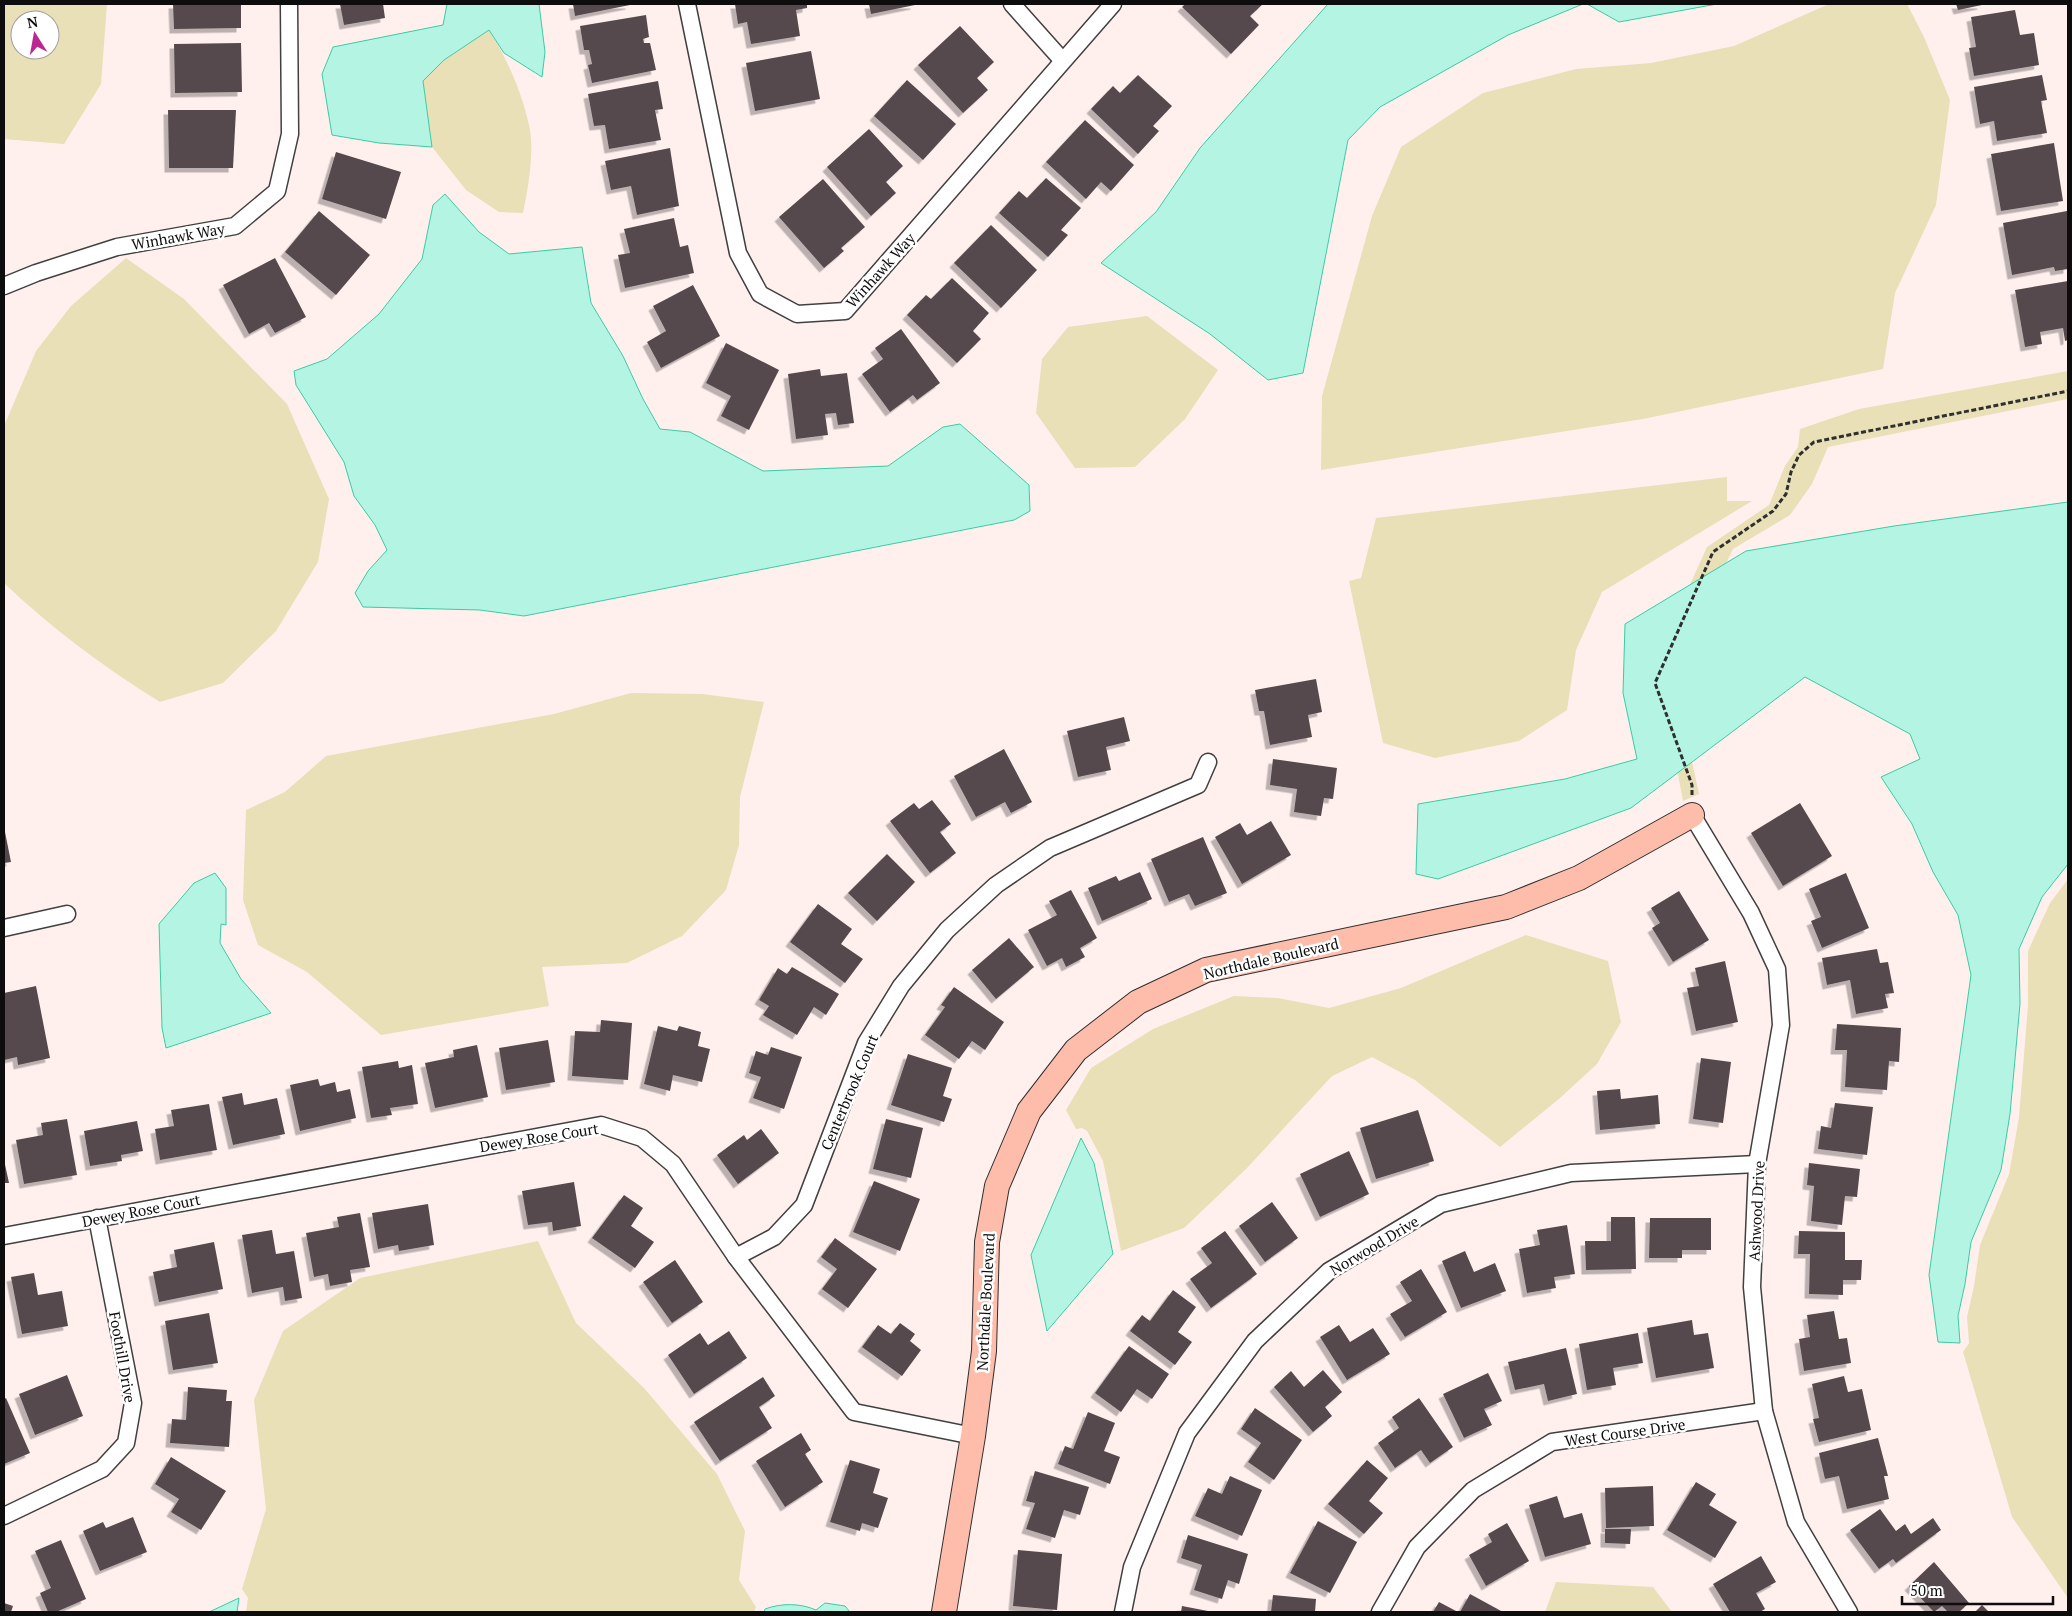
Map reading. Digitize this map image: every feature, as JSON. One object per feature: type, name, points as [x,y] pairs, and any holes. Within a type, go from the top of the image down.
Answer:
[{"type":"street","name":"Winhawk Way","points":[[4,286],[36,273],[117,247],[236,226],[278,191],[290,134],[288,4]]},
{"type":"street","name":"Winhawk Way","points":[[687,4],[738,253],[760,294],[797,314],[846,311],[1062,60],[1113,4]]},
{"type":"street","points":[[1012,4],[1062,60]]},
{"type":"street","name":"Centerbrook Court","points":[[736,1257],[774,1237],[804,1205],[866,1043],[901,986],[947,930],[996,885],[1050,848],[1198,784],[1208,762]]},
{"type":"street","name":"Ashwood Drive","points":[[1692,814],[1751,913],[1777,969],[1782,1025],[1757,1164],[1752,1287],[1764,1411],[1796,1522],[1849,1612]]},
{"type":"street","name":"Northdale Boulevard","points":[[944,1612],[973,1436],[984,1351],[987,1242],[997,1186],[1029,1111],[1076,1050],[1138,1002],[1206,970],[1506,907],[1579,878],[1692,814]]},
{"type":"street","points":[[4,928],[67,914]]},
{"type":"street","name":"Dewey Rose Court","points":[[4,1236],[601,1125],[642,1138],[673,1164],[736,1257],[854,1412],[973,1436]]},
{"type":"street","name":"Norwood Drive","points":[[1123,1612],[1132,1567],[1187,1433],[1255,1341],[1328,1271],[1441,1204],[1571,1173],[1757,1164]]},
{"type":"street","name":"Foothill Drive","points":[[4,1516],[102,1469],[126,1443],[133,1403],[97,1218]]},
{"type":"street","name":"West Course Drive","points":[[1380,1612],[1417,1547],[1473,1490],[1552,1442],[1764,1411]]},
{"type":"path","points":[[1689,776],[1656,683],[1713,552],[1773,511],[1786,494],[1791,472],[1799,455],[1814,442],[2068,391]]},
{"type":"shaded area","points":[[4,4],[107,4],[101,84],[64,144],[4,139]]},
{"type":"shaded area","points":[[447,4],[539,4],[545,52],[542,77],[504,53],[489,30],[444,60],[423,81],[432,147],[379,143],[332,135],[322,74],[333,47],[443,25]]},
{"type":"shaded area","points":[[1328,4],[1583,4],[1508,35],[1380,107],[1348,140],[1303,373],[1268,380],[1210,334],[1101,263],[1156,212],[1200,148]]},
{"type":"shaded area","points":[[1587,4],[1717,4],[1619,22]]},
{"type":"shaded area","points":[[1829,4],[1907,4],[1924,37],[1950,100],[1936,205],[1895,293],[1883,369],[1643,419],[1321,470],[1322,396],[1372,216],[1401,147],[1483,93],[1576,69],[1651,63],[1734,46]]},
{"type":"shaded area","points":[[489,30],[513,76],[531,135],[529,181],[523,213],[499,212],[466,190],[432,147],[423,81],[444,60]]},
{"type":"shaded area","points":[[445,194],[479,232],[509,254],[582,247],[591,303],[623,356],[643,399],[660,429],[690,432],[763,471],[888,466],[943,427],[960,424],[1029,485],[1030,511],[1014,520],[524,616],[480,610],[363,607],[355,593],[368,571],[387,550],[375,525],[354,496],[344,462],[296,385],[294,371],[327,359],[379,314],[422,259],[433,205]]},
{"type":"shaded area","points":[[126,258],[184,299],[287,404],[329,499],[318,562],[276,631],[223,683],[160,702],[79,647],[40,616],[4,583],[4,426],[36,351],[71,306]]},
{"type":"shaded area","points":[[1147,316],[1218,370],[1185,419],[1135,467],[1075,468],[1036,413],[1042,359],[1068,327]]},
{"type":"shaded area","points":[[2068,371],[2068,399],[1828,447],[1812,484],[1790,515],[1733,549],[1673,673],[1699,794],[1683,801],[1675,759],[1647,679],[1707,547],[1769,505],[1785,466],[1798,447],[1800,429],[1859,409]]},
{"type":"shaded area","points":[[1727,477],[1727,501],[1752,501],[1602,592],[1576,650],[1567,710],[1519,741],[1435,758],[1383,743],[1349,581],[1361,578],[1376,518]]},
{"type":"shaded area","points":[[2068,502],[2068,864],[2042,897],[2019,949],[2020,1004],[2010,1114],[2001,1170],[1971,1242],[1958,1316],[1960,1343],[1938,1342],[1929,1275],[1971,975],[1958,915],[1933,872],[1912,824],[1881,777],[1920,759],[1910,734],[1805,677],[1631,808],[1438,879],[1416,874],[1418,804],[1565,779],[1637,759],[1623,693],[1625,624],[1746,551],[1894,526]]},
{"type":"shaded area","points":[[631,693],[702,694],[764,702],[740,797],[739,845],[726,890],[682,936],[627,963],[542,967],[549,1006],[381,1035],[307,972],[258,945],[243,900],[246,810],[285,792],[326,756],[554,714]]},
{"type":"shaded area","points":[[215,873],[226,888],[226,925],[221,924],[220,943],[241,979],[271,1013],[166,1048],[162,1028],[159,924],[194,883]]},
{"type":"shaded area","points":[[2068,879],[2068,1598],[2012,1517],[1963,1352],[1969,1343],[1967,1317],[1980,1245],[2009,1174],[2019,1117],[2028,1005],[2028,951],[2050,903]]},
{"type":"shaded area","points":[[1526,935],[1608,961],[1621,1022],[1597,1064],[1560,1098],[1500,1147],[1415,1080],[1372,1057],[1332,1076],[1247,1168],[1184,1228],[1121,1251],[1103,1161],[1087,1131],[1082,1128],[1076,1129],[1066,1110],[1091,1068],[1153,1029],[1234,996],[1278,998],[1329,1008],[1401,988]]},
{"type":"shaded area","points":[[1081,1138],[1094,1163],[1113,1254],[1047,1331],[1031,1255]]},
{"type":"shaded area","points":[[538,1241],[576,1323],[644,1388],[717,1474],[745,1531],[739,1580],[756,1607],[754,1612],[246,1612],[248,1598],[242,1589],[266,1509],[254,1400],[283,1331],[360,1278]]},
{"type":"shaded area","points":[[1556,1582],[1653,1587],[1672,1612],[1545,1612]]},
{"type":"shaded area","points":[[239,1598],[237,1612],[209,1612]]},
{"type":"shaded area","points":[[825,1603],[845,1606],[850,1612],[764,1612],[765,1609],[784,1605],[804,1606],[816,1610]]},
{"type":"building","points":[[173,4],[241,4],[241,28],[174,29]]},
{"type":"building","points":[[340,4],[383,4],[385,18],[344,25]]},
{"type":"building","points":[[573,4],[630,4],[630,5],[575,16]]},
{"type":"building","points":[[735,4],[807,4],[807,8],[796,10],[800,36],[751,44],[747,22],[738,24]]},
{"type":"building","points":[[869,4],[915,4],[915,5],[871,14]]},
{"type":"building","points":[[1185,4],[1263,4],[1250,16],[1259,25],[1231,54],[1182,7]]},
{"type":"building","points":[[1956,4],[1982,4],[1982,5],[1958,10]]},
{"type":"building","points":[[2015,10],[2020,35],[2034,33],[2039,65],[1974,76],[1969,48],[1976,47],[1971,17]]},
{"type":"building","points":[[646,15],[649,37],[643,39],[644,43],[650,43],[656,70],[592,83],[588,65],[592,64],[589,50],[584,50],[580,26]]},
{"type":"building","points":[[960,26],[994,62],[977,78],[988,90],[963,113],[918,65]]},
{"type":"building","points":[[241,43],[242,92],[175,93],[174,44]]},
{"type":"building","points":[[811,51],[820,99],[755,111],[746,63]]},
{"type":"building","points":[[1138,75],[1172,106],[1153,126],[1159,131],[1138,154],[1091,109],[1113,86],[1120,93]]},
{"type":"building","points":[[2042,75],[2047,100],[2041,101],[2047,133],[1997,141],[1994,121],[1980,124],[1974,87]]},
{"type":"building","points":[[907,80],[956,124],[923,160],[874,116]]},
{"type":"building","points":[[658,81],[663,109],[655,110],[661,140],[609,149],[605,125],[594,126],[588,94]]},
{"type":"building","points":[[168,110],[236,110],[233,168],[169,168]]},
{"type":"building","points":[[1085,120],[1134,165],[1111,191],[1101,182],[1086,199],[1046,162]]},
{"type":"building","points":[[869,129],[903,166],[886,182],[896,193],[871,216],[827,167]]},
{"type":"building","points":[[2054,143],[2063,201],[2001,211],[1991,154]]},
{"type":"building","points":[[670,148],[679,206],[637,215],[631,186],[611,190],[605,161]]},
{"type":"building","points":[[336,152],[401,172],[386,219],[322,199]]},
{"type":"building","points":[[1046,178],[1081,208],[1061,230],[1068,235],[1048,257],[999,213],[1019,191],[1027,198]]},
{"type":"building","points":[[823,179],[865,227],[841,248],[844,251],[824,268],[779,217]]},
{"type":"building","points":[[319,211],[370,255],[336,295],[285,252]]},
{"type":"building","points":[[2067,211],[2068,269],[2055,271],[2054,267],[2012,275],[2003,223]]},
{"type":"building","points":[[674,218],[680,247],[688,245],[694,273],[625,288],[618,255],[630,253],[624,229]]},
{"type":"building","points":[[991,225],[1037,270],[1001,308],[954,263]]},
{"type":"building","points":[[275,258],[306,317],[275,333],[269,323],[249,334],[223,285]]},
{"type":"building","points":[[952,278],[989,313],[973,331],[981,339],[957,363],[907,315],[926,295],[931,299]]},
{"type":"building","points":[[2068,281],[2068,340],[2065,341],[2063,328],[2040,332],[2042,344],[2025,347],[2015,290]]},
{"type":"building","points":[[693,285],[720,336],[661,368],[647,342],[666,331],[653,306]]},
{"type":"building","points":[[901,329],[940,383],[917,400],[913,395],[890,412],[862,374],[883,359],[875,348]]},
{"type":"building","points":[[726,343],[779,370],[749,430],[721,416],[731,396],[706,383]]},
{"type":"building","points":[[820,369],[821,376],[847,373],[854,423],[838,425],[836,413],[825,414],[828,435],[796,439],[788,374]]},
{"type":"building","points":[[1316,679],[1322,712],[1308,715],[1312,737],[1270,745],[1264,711],[1259,711],[1255,690]]},
{"type":"building","points":[[1124,717],[1130,741],[1106,747],[1111,770],[1078,777],[1067,731]]},
{"type":"building","points":[[1004,749],[1032,802],[1011,813],[1005,802],[976,817],[954,776]]},
{"type":"building","points":[[1273,759],[1337,768],[1333,799],[1324,798],[1321,816],[1294,812],[1297,789],[1270,785]]},
{"type":"building","points":[[932,800],[951,824],[940,832],[956,853],[930,873],[890,821],[914,803],[919,809]]},
{"type":"building","points":[[1800,803],[1832,856],[1783,886],[1751,833]]},
{"type":"building","points":[[1271,821],[1291,855],[1242,884],[1215,837],[1240,823],[1247,835]]},
{"type":"building","points":[[4,827],[11,862],[4,863]]},
{"type":"building","points":[[1203,837],[1227,893],[1195,906],[1189,894],[1169,902],[1151,859]]},
{"type":"building","points":[[887,854],[915,882],[877,921],[848,893]]},
{"type":"building","points":[[1140,872],[1152,899],[1102,921],[1088,888],[1116,876],[1119,881]]},
{"type":"building","points":[[1846,873],[1869,928],[1822,948],[1811,921],[1821,917],[1809,889]]},
{"type":"building","points":[[1071,890],[1097,938],[1080,948],[1085,957],[1066,967],[1062,958],[1047,966],[1028,930],[1057,915],[1049,901]]},
{"type":"building","points":[[1679,891],[1709,940],[1673,962],[1652,928],[1660,923],[1651,908]]},
{"type":"building","points":[[818,904],[852,929],[841,944],[863,959],[845,983],[790,942]]},
{"type":"building","points":[[1009,938],[1034,967],[996,999],[972,970]]},
{"type":"building","points":[[1877,949],[1880,963],[1888,962],[1894,993],[1885,994],[1888,1008],[1856,1014],[1850,980],[1827,985],[1822,958]]},
{"type":"building","points":[[1725,961],[1738,1022],[1696,1031],[1687,988],[1699,986],[1695,968]]},
{"type":"building","points":[[792,967],[839,994],[826,1015],[814,1007],[797,1035],[763,1015],[769,1006],[759,1000],[778,968],[787,974]]},
{"type":"building","points":[[36,986],[50,1058],[18,1065],[17,1057],[4,1060],[4,993]]},
{"type":"building","points":[[954,987],[1004,1022],[985,1050],[972,1041],[959,1059],[925,1035],[945,1007],[941,1005]]},
{"type":"building","points":[[601,1020],[632,1023],[628,1080],[572,1076],[575,1031],[600,1032]]},
{"type":"building","points":[[1837,1024],[1901,1028],[1899,1062],[1889,1061],[1887,1090],[1845,1087],[1847,1050],[1835,1050]]},
{"type":"building","points":[[658,1026],[677,1031],[679,1026],[701,1032],[698,1046],[710,1049],[702,1082],[673,1075],[670,1091],[644,1084]]},
{"type":"building","points":[[548,1040],[555,1082],[506,1090],[499,1048]]},
{"type":"building","points":[[477,1045],[488,1097],[435,1108],[425,1063],[454,1057],[453,1050]]},
{"type":"building","points":[[771,1047],[802,1057],[784,1109],[753,1098],[761,1077],[749,1073],[756,1051],[768,1055]]},
{"type":"building","points":[[908,1054],[952,1068],[943,1096],[952,1099],[944,1122],[891,1105]]},
{"type":"building","points":[[1701,1058],[1731,1062],[1723,1123],[1693,1119]]},
{"type":"building","points":[[398,1061],[399,1068],[412,1065],[418,1104],[390,1108],[392,1115],[371,1118],[362,1067]]},
{"type":"building","points":[[318,1079],[320,1086],[335,1082],[337,1092],[350,1089],[356,1118],[300,1131],[290,1085]]},
{"type":"building","points":[[1620,1089],[1621,1099],[1658,1095],[1660,1124],[1600,1130],[1597,1091]]},
{"type":"building","points":[[242,1093],[244,1105],[277,1098],[285,1134],[233,1145],[222,1097]]},
{"type":"building","points":[[1835,1103],[1873,1107],[1867,1155],[1818,1149],[1821,1126],[1831,1128]]},
{"type":"building","points":[[209,1104],[217,1150],[160,1160],[155,1129],[174,1126],[171,1110]]},
{"type":"building","points":[[1418,1110],[1434,1161],[1376,1179],[1360,1128]]},
{"type":"building","points":[[67,1119],[77,1175],[24,1184],[16,1140],[43,1135],[41,1123]]},
{"type":"building","points":[[886,1119],[923,1128],[911,1178],[873,1169]]},
{"type":"building","points":[[137,1121],[143,1151],[121,1155],[122,1161],[90,1166],[84,1131]]},
{"type":"building","points":[[761,1129],[779,1153],[738,1184],[717,1155],[744,1135],[747,1140]]},
{"type":"building","points":[[1349,1151],[1369,1194],[1320,1217],[1300,1174]]},
{"type":"building","points":[[4,1160],[9,1183],[4,1183]]},
{"type":"building","points":[[1809,1163],[1860,1169],[1857,1197],[1845,1196],[1842,1225],[1811,1221],[1814,1186],[1807,1185]]},
{"type":"building","points":[[874,1181],[920,1199],[900,1251],[853,1232]]},
{"type":"building","points":[[574,1182],[581,1226],[553,1231],[552,1222],[528,1225],[522,1191]]},
{"type":"building","points":[[624,1195],[643,1208],[631,1226],[654,1242],[635,1268],[592,1238]]},
{"type":"building","points":[[1272,1202],[1298,1238],[1265,1262],[1239,1226]]},
{"type":"building","points":[[428,1204],[434,1245],[399,1251],[398,1245],[378,1249],[372,1213]]},
{"type":"building","points":[[360,1213],[370,1267],[350,1270],[352,1282],[330,1286],[328,1274],[314,1277],[306,1233],[339,1227],[337,1217]]},
{"type":"building","points":[[1611,1217],[1635,1217],[1636,1269],[1586,1270],[1585,1241],[1611,1241]]},
{"type":"building","points":[[1650,1218],[1711,1218],[1711,1250],[1682,1250],[1682,1258],[1649,1258]]},
{"type":"building","points":[[1567,1225],[1575,1274],[1554,1277],[1556,1288],[1527,1293],[1519,1249],[1540,1245],[1537,1230]]},
{"type":"building","points":[[272,1230],[276,1254],[294,1251],[302,1298],[285,1301],[283,1287],[252,1293],[242,1235]]},
{"type":"building","points":[[1225,1231],[1257,1274],[1211,1308],[1190,1279],[1212,1263],[1201,1248]]},
{"type":"building","points":[[1799,1231],[1845,1232],[1845,1260],[1862,1260],[1861,1280],[1843,1280],[1843,1295],[1809,1294],[1810,1254],[1798,1254]]},
{"type":"building","points":[[835,1238],[877,1269],[848,1308],[822,1289],[837,1269],[821,1257]]},
{"type":"building","points":[[214,1242],[223,1289],[159,1302],[153,1272],[177,1267],[174,1250]]},
{"type":"building","points":[[1465,1251],[1474,1272],[1495,1263],[1506,1291],[1461,1308],[1442,1261]]},
{"type":"building","points":[[675,1260],[703,1302],[672,1323],[643,1282]]},
{"type":"building","points":[[1421,1269],[1447,1312],[1405,1337],[1390,1314],[1412,1301],[1400,1282]]},
{"type":"building","points":[[34,1273],[38,1295],[62,1291],[68,1326],[22,1334],[11,1277]]},
{"type":"building","points":[[1173,1290],[1196,1307],[1178,1332],[1192,1342],[1175,1365],[1130,1331],[1142,1315],[1150,1321]]},
{"type":"building","points":[[1834,1311],[1839,1339],[1847,1338],[1851,1363],[1804,1371],[1799,1339],[1810,1337],[1807,1315]]},
{"type":"building","points":[[209,1313],[218,1363],[173,1370],[165,1321]]},
{"type":"building","points":[[1692,1320],[1694,1335],[1708,1333],[1714,1368],[1656,1378],[1647,1328]]},
{"type":"building","points":[[900,1323],[915,1334],[910,1341],[921,1350],[902,1376],[862,1347],[878,1325],[891,1334]]},
{"type":"building","points":[[1339,1325],[1350,1342],[1373,1328],[1390,1354],[1347,1380],[1320,1337]]},
{"type":"building","points":[[729,1331],[747,1358],[694,1394],[668,1355],[700,1333],[708,1345]]},
{"type":"building","points":[[1638,1333],[1643,1363],[1613,1368],[1616,1385],[1587,1390],[1579,1344]]},
{"type":"building","points":[[1129,1346],[1169,1374],[1152,1399],[1137,1389],[1121,1412],[1095,1393]]},
{"type":"building","points":[[1566,1348],[1577,1394],[1548,1401],[1544,1384],[1515,1390],[1508,1362]]},
{"type":"building","points":[[1323,1370],[1342,1392],[1325,1407],[1332,1416],[1313,1432],[1274,1387],[1291,1371],[1304,1387]]},
{"type":"building","points":[[1488,1373],[1502,1401],[1484,1409],[1492,1425],[1464,1438],[1443,1394]]},
{"type":"building","points":[[67,1375],[83,1416],[35,1435],[19,1394]]},
{"type":"building","points":[[1844,1376],[1848,1392],[1862,1389],[1871,1430],[1819,1442],[1813,1419],[1819,1418],[1812,1384]]},
{"type":"building","points":[[763,1377],[775,1396],[759,1407],[772,1428],[720,1461],[694,1422]]},
{"type":"building","points":[[188,1387],[227,1390],[226,1401],[232,1401],[229,1447],[170,1443],[172,1419],[186,1420]]},
{"type":"building","points":[[6,1398],[30,1453],[4,1464],[4,1399]]},
{"type":"building","points":[[1419,1398],[1453,1447],[1430,1463],[1421,1450],[1395,1468],[1378,1443],[1399,1428],[1392,1417]]},
{"type":"building","points":[[1255,1408],[1302,1440],[1274,1480],[1248,1462],[1261,1443],[1241,1429]]},
{"type":"building","points":[[1088,1412],[1115,1423],[1104,1451],[1120,1457],[1110,1484],[1058,1464],[1065,1446],[1073,1449]]},
{"type":"building","points":[[801,1433],[811,1450],[805,1454],[823,1482],[785,1507],[756,1461]]},
{"type":"building","points":[[1878,1438],[1888,1476],[1884,1476],[1889,1499],[1847,1509],[1839,1476],[1825,1479],[1819,1453]]},
{"type":"building","points":[[171,1457],[226,1491],[201,1530],[171,1512],[179,1499],[155,1484]]},
{"type":"building","points":[[850,1460],[880,1469],[873,1493],[888,1498],[878,1528],[862,1523],[860,1531],[830,1522]]},
{"type":"building","points":[[1367,1460],[1388,1478],[1369,1501],[1383,1513],[1364,1534],[1328,1504]]},
{"type":"building","points":[[1035,1471],[1089,1487],[1080,1515],[1064,1510],[1055,1538],[1026,1529],[1035,1503],[1026,1501]]},
{"type":"building","points":[[1230,1476],[1262,1490],[1242,1536],[1195,1516],[1208,1488],[1222,1494]]},
{"type":"building","points":[[1696,1482],[1716,1494],[1709,1505],[1737,1522],[1715,1558],[1667,1530]]},
{"type":"building","points":[[1653,1486],[1654,1526],[1606,1528],[1605,1488]]},
{"type":"building","points":[[1557,1496],[1564,1518],[1582,1513],[1591,1544],[1545,1557],[1529,1505]]},
{"type":"building","points":[[1880,1509],[1896,1531],[1905,1524],[1911,1534],[1933,1518],[1941,1530],[1896,1563],[1893,1559],[1879,1569],[1850,1530]]},
{"type":"building","points":[[133,1517],[147,1552],[100,1571],[83,1531],[103,1522],[106,1528]]},
{"type":"building","points":[[1318,1521],[1357,1542],[1330,1593],[1290,1573]]},
{"type":"building","points":[[1507,1523],[1529,1561],[1486,1586],[1469,1555],[1492,1542],[1488,1534]]},
{"type":"building","points":[[1605,1529],[1631,1529],[1630,1544],[1605,1543]]},
{"type":"building","points":[[1188,1535],[1248,1554],[1239,1584],[1228,1580],[1222,1599],[1194,1590],[1202,1565],[1181,1558]]},
{"type":"building","points":[[61,1540],[86,1599],[56,1612],[48,1612],[40,1593],[51,1588],[35,1551]]},
{"type":"building","points":[[1018,1550],[1062,1554],[1057,1610],[1013,1606]]},
{"type":"building","points":[[1761,1556],[1776,1582],[1756,1593],[1765,1609],[1760,1612],[1730,1612],[1713,1584]]},
{"type":"building","points":[[1934,1562],[1969,1603],[1959,1612],[1948,1612],[1942,1606],[1934,1612],[1909,1586]]},
{"type":"building","points":[[1470,1594],[1503,1612],[1460,1612]]},
{"type":"building","points":[[1273,1595],[1316,1599],[1315,1612],[1271,1612]]},
{"type":"building","points":[[1439,1602],[1458,1612],[1433,1612]]},
{"type":"building","points":[[4,1603],[13,1606],[11,1612],[4,1612]]},
{"type":"building","points":[[1982,1605],[1989,1612],[1975,1612]]},
{"type":"building","points":[[1182,1606],[1208,1611],[1208,1612],[1181,1612]]}]
